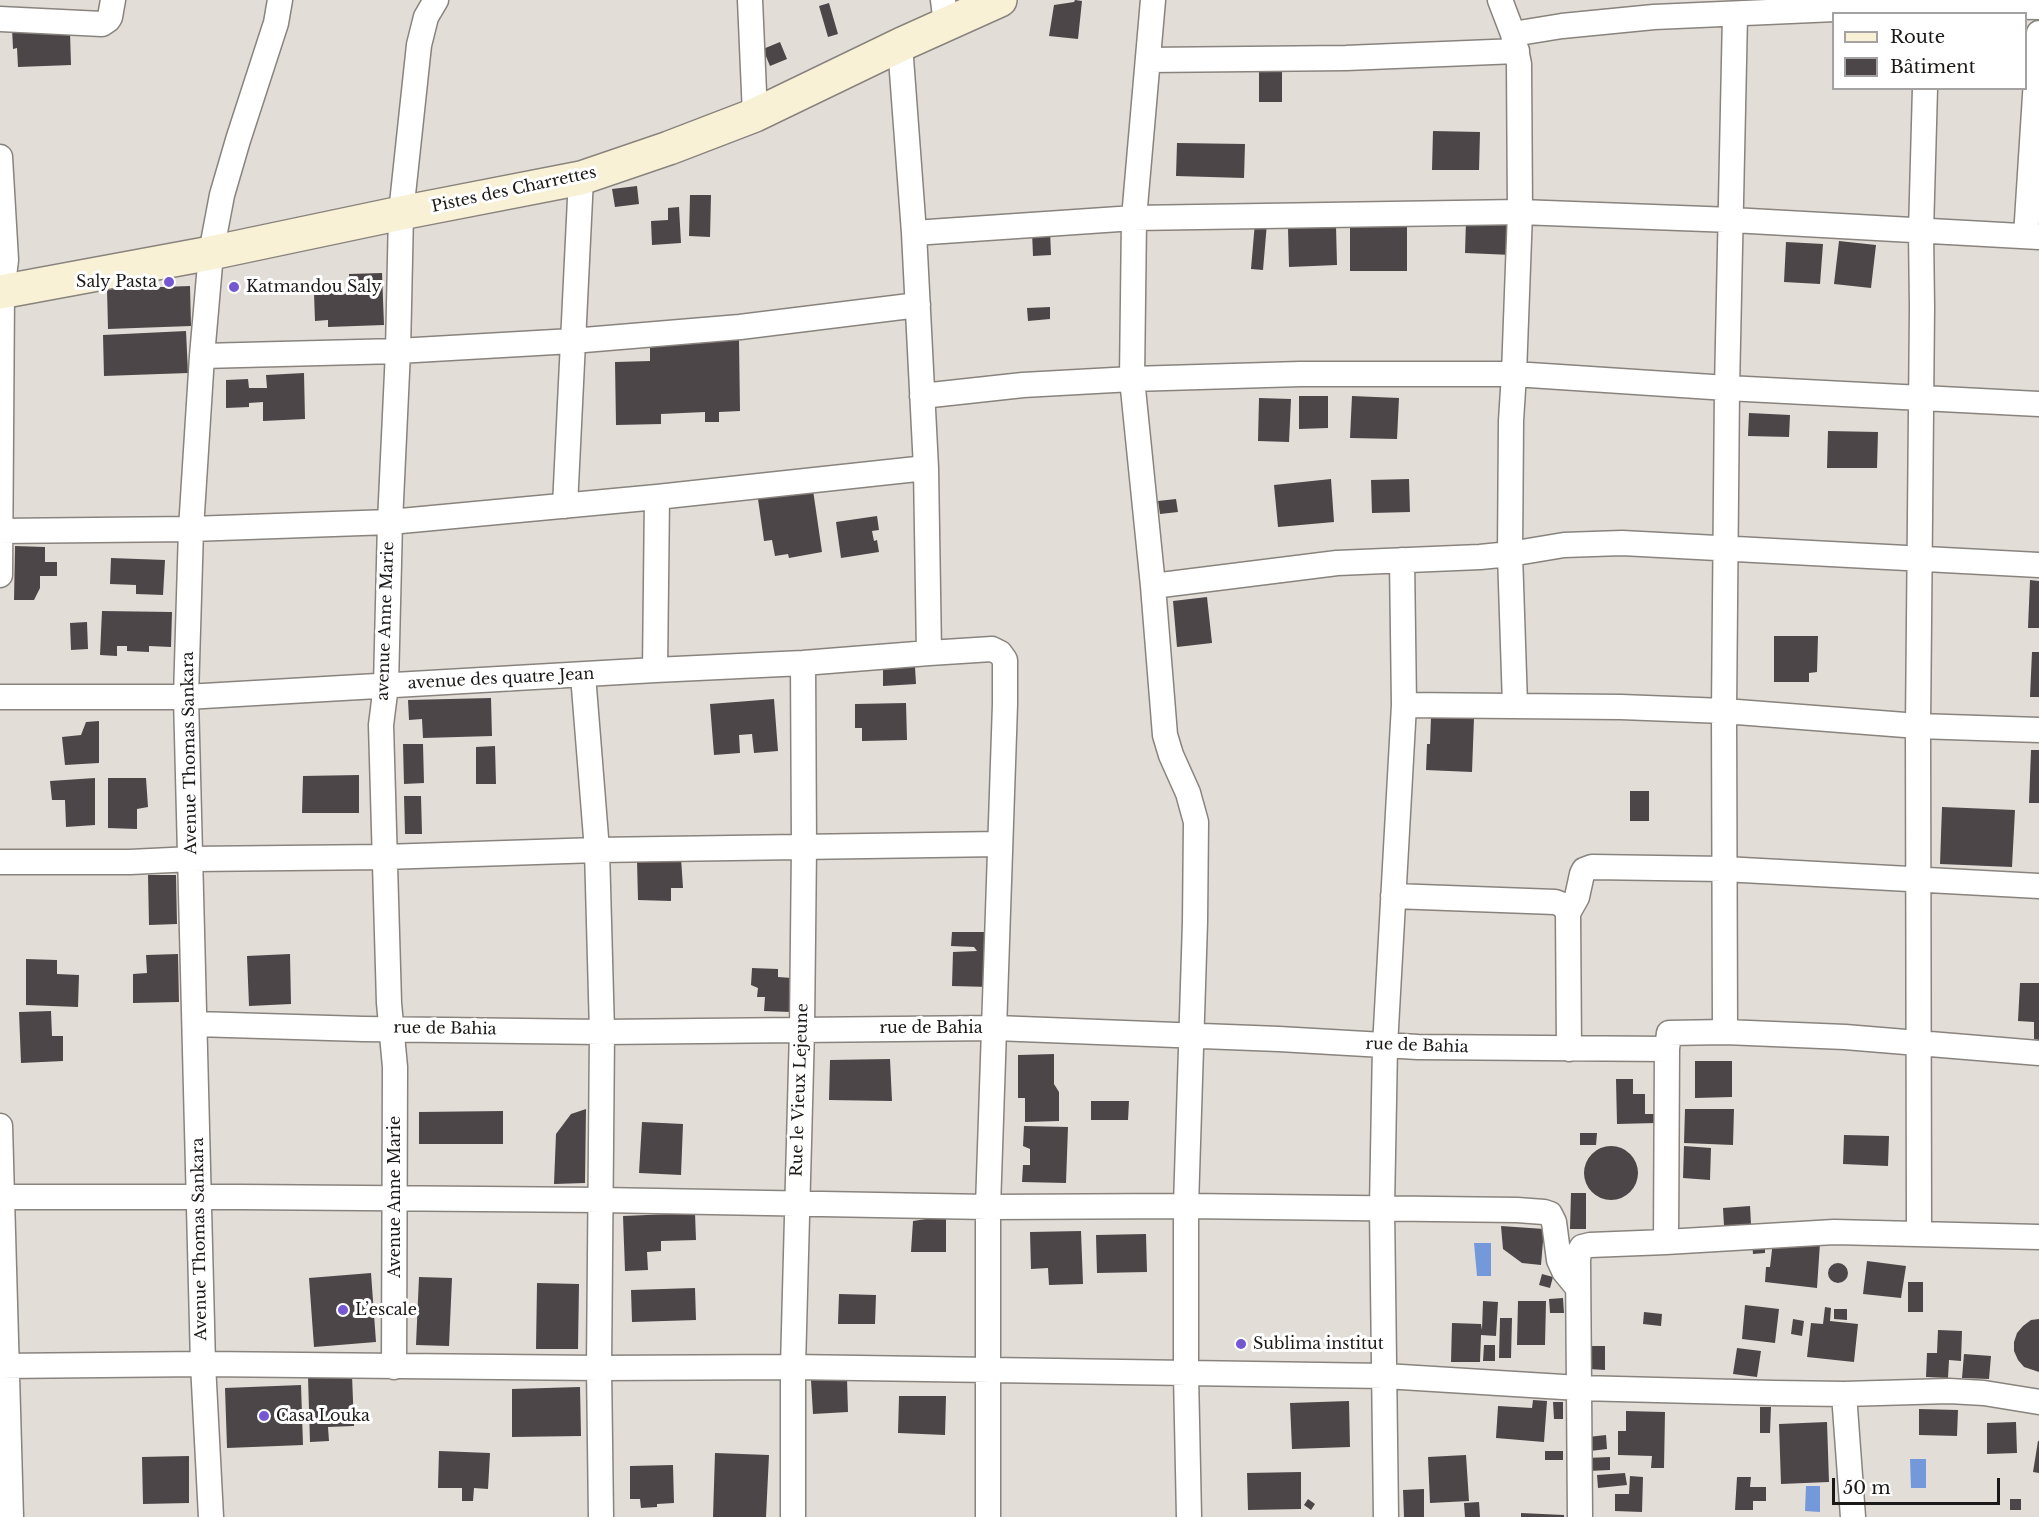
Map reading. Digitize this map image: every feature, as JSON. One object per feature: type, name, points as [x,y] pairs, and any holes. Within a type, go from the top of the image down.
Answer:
[{"type":"main road","name":"Pistes des Charrettes","points":[[1,292],[211,253],[581,178],[755,115],[900,45],[944,12],[1000,0]]},
{"type":"street","points":[[0,19],[102,24],[110,17],[113,0]]},
{"type":"street","name":"Avenue Thomas Sankara","points":[[211,1517],[203,1364],[192,860],[186,697],[191,529],[211,253],[222,195],[276,22],[280,0]]},
{"type":"street","name":"avenue Anne Marie","points":[[391,1028],[381,725],[386,685],[401,213],[418,45],[426,17],[436,0]]},
{"type":"street","points":[[750,0],[755,115]]},
{"type":"street","points":[[1153,0],[1134,218],[1132,379],[1166,735],[1171,755],[1188,793],[1196,822],[1186,1206],[1189,1517]]},
{"type":"street","points":[[1500,0],[1515,42],[1520,212],[1511,421],[1510,554],[1515,705]]},
{"type":"street","points":[[1148,60],[1346,58],[1515,42],[1563,26],[1651,9],[1735,15],[1806,5],[2039,8]]},
{"type":"street","points":[[1725,1032],[1724,711],[1727,388],[1735,15]]},
{"type":"street","points":[[914,233],[1134,218],[1520,212],[1732,220],[2032,237],[2039,33]]},
{"type":"street","points":[[900,45],[914,233],[926,468],[929,652]]},
{"type":"street","points":[[1919,1234],[1917,880],[1920,397],[1923,307],[1921,232],[1925,90]]},
{"type":"street","points":[[0,157],[6,242],[1,292],[0,575]]},
{"type":"street","points":[[565,506],[581,178]]},
{"type":"street","points":[[202,356],[398,351],[572,341],[740,327],[918,305]]},
{"type":"street","points":[[922,396],[1023,385],[1132,379],[1300,374],[1514,374],[1727,388],[2039,404]]},
{"type":"street","points":[[1,531],[191,529],[390,522],[657,497],[926,468]]},
{"type":"street","points":[[655,670],[657,497]]},
{"type":"street","points":[[1153,586],[1336,563],[1510,554],[1535,548],[1564,545],[1622,543],[2039,565]]},
{"type":"street","points":[[1386,1517],[1382,1208],[1385,1046],[1404,705],[1402,560]]},
{"type":"street","name":"avenue des quatre Jean","points":[[0,697],[186,697],[803,663],[992,649],[1000,652],[1005,660],[1000,843]]},
{"type":"street","name":"Rue le Vieux Lejeune","points":[[793,1517],[796,1203],[802,1029],[803,663]]},
{"type":"street","points":[[583,675],[597,850],[602,1032],[599,1368],[601,1517]]},
{"type":"street","points":[[1404,705],[1621,707],[1724,711],[1918,726],[2039,729]]},
{"type":"street","points":[[0,862],[130,862],[597,850],[1000,843],[988,1207],[988,1517]]},
{"type":"street","points":[[1569,1049],[1568,913],[1577,897],[1582,873],[1588,868],[1724,869],[2039,886]]},
{"type":"street","points":[[1393,896],[1555,902],[1563,905],[1568,913]]},
{"type":"street","name":"rue de Bahia","points":[[195,1024],[602,1032],[995,1028],[1191,1035],[1385,1046],[1667,1049]]},
{"type":"street","name":"Avenue Anne Marie","points":[[391,1028],[395,1067],[394,1366]]},
{"type":"street","points":[[1666,1242],[1669,1033],[1725,1032],[1919,1042],[2039,1053]]},
{"type":"street","points":[[0,1126],[3,1366],[11,1517]]},
{"type":"street","points":[[1,1197],[601,1200],[988,1207],[1186,1206],[1517,1210],[1548,1213],[1552,1217],[1559,1260],[1564,1271],[1578,1288]]},
{"type":"street","points":[[1580,1517],[1578,1256],[1585,1246],[1834,1232],[2039,1237]]},
{"type":"street","points":[[3,1366],[203,1364],[599,1368],[793,1367],[1385,1376],[1579,1388],[1844,1394],[1960,1392],[1984,1393],[2039,1402]]},
{"type":"street","points":[[1844,1394],[1853,1517]]},
{"type":"water","points":[[1474,1243],[1491,1243],[1491,1276],[1477,1276]]},
{"type":"water","points":[[1910,1459],[1926,1459],[1926,1488],[1911,1488]]},
{"type":"water","points":[[1806,1486],[1820,1486],[1820,1512],[1805,1511]]},
{"type":"building","points":[[1075,0],[1082,1],[1078,39],[1049,36],[1054,5]]},
{"type":"building","points":[[829,3],[838,34],[828,37],[819,6]]},
{"type":"building","points":[[29,27],[29,34],[70,32],[71,65],[18,67],[17,48],[13,49],[12,28]]},
{"type":"building","points":[[780,42],[787,59],[770,66],[763,49]]},
{"type":"building","points":[[1282,64],[1282,102],[1259,102],[1259,65]]},
{"type":"building","points":[[1433,131],[1480,132],[1479,170],[1432,170]]},
{"type":"building","points":[[1177,143],[1245,144],[1244,178],[1176,176]]},
{"type":"building","points":[[637,186],[639,204],[615,207],[612,189]]},
{"type":"building","points":[[690,195],[711,195],[710,237],[689,236]]},
{"type":"building","points":[[679,207],[681,243],[652,245],[651,221],[668,220],[668,208]]},
{"type":"building","points":[[1466,220],[1513,222],[1512,255],[1465,253]]},
{"type":"building","points":[[1255,222],[1267,223],[1263,270],[1251,269]]},
{"type":"building","points":[[1350,223],[1407,223],[1407,271],[1350,271]]},
{"type":"building","points":[[1336,226],[1337,265],[1289,267],[1288,228]]},
{"type":"building","points":[[1050,231],[1051,255],[1033,256],[1032,232]]},
{"type":"building","points":[[1839,241],[1876,245],[1871,288],[1834,284]]},
{"type":"building","points":[[1786,242],[1823,244],[1820,284],[1784,282]]},
{"type":"building","points":[[382,273],[384,325],[328,327],[328,320],[315,321],[314,293],[349,292],[349,274]]},
{"type":"building","points":[[190,286],[191,326],[108,329],[107,289]]},
{"type":"building","points":[[1050,307],[1050,319],[1028,321],[1027,308]]},
{"type":"building","points":[[186,331],[188,373],[104,376],[103,335]]},
{"type":"building","points":[[739,340],[740,411],[719,412],[719,422],[705,422],[705,412],[661,414],[661,424],[616,425],[615,362],[650,361],[650,343]]},
{"type":"building","points":[[304,373],[305,419],[263,421],[263,402],[249,403],[249,407],[226,408],[226,380],[248,379],[249,388],[267,388],[266,375]]},
{"type":"building","points":[[1299,396],[1328,396],[1328,428],[1299,429]]},
{"type":"building","points":[[1352,396],[1399,398],[1397,439],[1350,438]]},
{"type":"building","points":[[1259,398],[1291,399],[1289,442],[1258,441]]},
{"type":"building","points":[[1749,413],[1790,415],[1789,437],[1748,436]]},
{"type":"building","points":[[1828,431],[1878,432],[1877,468],[1827,468]]},
{"type":"building","points":[[1331,479],[1334,522],[1278,527],[1274,485]]},
{"type":"building","points":[[1409,479],[1410,512],[1372,513],[1371,480]]},
{"type":"building","points":[[813,490],[822,552],[789,558],[788,554],[775,556],[772,540],[764,541],[758,499]]},
{"type":"building","points":[[1176,499],[1178,512],[1160,514],[1158,501]]},
{"type":"building","points":[[877,516],[879,530],[872,531],[874,541],[877,540],[879,552],[841,558],[836,522]]},
{"type":"building","points":[[15,546],[45,547],[45,562],[57,562],[57,576],[40,576],[40,588],[34,600],[14,600]]},
{"type":"building","points":[[111,558],[165,560],[163,595],[136,594],[136,585],[110,584]]},
{"type":"building","points":[[2030,580],[2039,581],[2039,628],[2028,628]]},
{"type":"building","points":[[1207,597],[1212,643],[1177,647],[1173,601]]},
{"type":"building","points":[[102,611],[172,612],[171,647],[149,646],[149,652],[127,651],[127,646],[117,646],[117,656],[100,655]]},
{"type":"building","points":[[87,622],[88,649],[71,650],[70,623]]},
{"type":"building","points":[[1774,636],[1818,636],[1817,672],[1809,673],[1809,682],[1774,682]]},
{"type":"building","points":[[2032,652],[2039,652],[2039,697],[2030,697]]},
{"type":"building","points":[[915,667],[916,684],[883,686],[883,669]]},
{"type":"building","points":[[491,698],[492,736],[423,738],[422,719],[409,720],[408,700]]},
{"type":"building","points":[[774,699],[778,751],[754,753],[752,734],[739,735],[740,753],[714,755],[710,704]]},
{"type":"building","points":[[906,703],[907,740],[862,741],[862,728],[855,728],[855,704]]},
{"type":"building","points":[[1431,717],[1474,718],[1472,772],[1426,770]]},
{"type":"building","points":[[99,721],[99,763],[65,765],[62,737],[81,735],[86,722]]},
{"type":"building","points":[[403,744],[423,744],[424,783],[404,784]]},
{"type":"building","points":[[495,746],[496,784],[476,784],[476,747]]},
{"type":"building","points":[[2031,750],[2039,750],[2039,803],[2029,803]]},
{"type":"building","points":[[359,775],[359,813],[302,813],[303,776]]},
{"type":"building","points":[[95,778],[95,825],[66,827],[65,800],[52,800],[50,781]]},
{"type":"building","points":[[108,778],[146,778],[148,807],[137,809],[137,829],[108,828]]},
{"type":"building","points":[[1630,791],[1649,791],[1649,821],[1630,821]]},
{"type":"building","points":[[404,796],[421,796],[422,834],[405,834]]},
{"type":"building","points":[[1942,807],[2015,810],[2012,867],[1940,864]]},
{"type":"building","points":[[681,858],[683,888],[671,888],[671,901],[638,900],[637,860]]},
{"type":"building","points":[[148,875],[176,875],[177,924],[149,925]]},
{"type":"building","points":[[952,932],[988,932],[989,987],[952,986],[953,952],[977,951],[974,947],[951,946]]},
{"type":"building","points":[[178,954],[179,1002],[133,1003],[133,974],[147,973],[146,955]]},
{"type":"building","points":[[290,954],[291,1004],[249,1006],[247,956]]},
{"type":"building","points":[[26,959],[57,960],[57,974],[79,975],[78,1007],[26,1005]]},
{"type":"building","points":[[752,968],[778,969],[778,977],[792,978],[791,1012],[764,1011],[765,997],[757,997],[758,988],[751,985]]},
{"type":"building","points":[[2020,983],[2039,983],[2039,1040],[2034,1039],[2034,1022],[2018,1021]]},
{"type":"building","points":[[51,1011],[52,1036],[63,1036],[63,1061],[21,1063],[19,1012]]},
{"type":"building","points":[[1054,1054],[1054,1084],[1059,1092],[1059,1121],[1025,1122],[1025,1098],[1018,1098],[1018,1055]]},
{"type":"building","points":[[890,1059],[892,1101],[829,1100],[830,1060]]},
{"type":"building","points":[[1695,1061],[1732,1061],[1732,1097],[1695,1098]]},
{"type":"building","points":[[1616,1079],[1633,1079],[1633,1094],[1645,1094],[1645,1114],[1656,1114],[1656,1123],[1617,1124]]},
{"type":"building","points":[[1091,1101],[1129,1101],[1128,1120],[1091,1120]]},
{"type":"building","points":[[586,1109],[585,1183],[554,1184],[556,1134],[571,1114]]},
{"type":"building","points":[[1685,1109],[1734,1109],[1733,1145],[1684,1143]]},
{"type":"building","points":[[503,1111],[503,1144],[419,1144],[419,1112]]},
{"type":"building","points":[[642,1122],[683,1124],[681,1175],[639,1173]]},
{"type":"building","points":[[1024,1126],[1068,1127],[1066,1183],[1022,1182],[1023,1165],[1030,1165],[1030,1149],[1023,1146]]},
{"type":"building","points":[[1580,1133],[1597,1133],[1596,1145],[1580,1145]]},
{"type":"building","points":[[1844,1135],[1889,1136],[1888,1166],[1843,1164]]},
{"type":"building","points":[[1611,1146],[1621,1148],[1630,1154],[1636,1163],[1638,1173],[1636,1183],[1630,1192],[1621,1198],[1611,1200],[1601,1198],[1592,1192],[1586,1183],[1584,1173],[1586,1163],[1592,1154],[1601,1148]]},
{"type":"building","points":[[1684,1146],[1711,1148],[1710,1180],[1683,1178]]},
{"type":"building","points":[[1571,1193],[1586,1193],[1586,1229],[1570,1229]]},
{"type":"building","points":[[1750,1206],[1751,1224],[1724,1226],[1723,1208]]},
{"type":"building","points":[[695,1213],[696,1240],[661,1241],[661,1251],[647,1252],[648,1270],[625,1271],[623,1216]]},
{"type":"building","points":[[946,1216],[946,1252],[911,1252],[913,1221]]},
{"type":"building","points":[[1501,1226],[1544,1229],[1541,1265],[1522,1263],[1503,1249]]},
{"type":"building","points":[[1081,1231],[1083,1284],[1049,1285],[1048,1268],[1031,1269],[1030,1232]]},
{"type":"building","points":[[1146,1234],[1147,1272],[1097,1273],[1096,1235]]},
{"type":"building","points":[[1765,1241],[1765,1253],[1753,1254],[1752,1242]]},
{"type":"building","points":[[1773,1241],[1820,1243],[1817,1288],[1765,1282],[1766,1267],[1770,1267]]},
{"type":"building","points":[[1867,1261],[1906,1266],[1901,1298],[1863,1294]]},
{"type":"building","points":[[1838,1263],[1845,1266],[1848,1273],[1845,1280],[1838,1283],[1831,1280],[1828,1273],[1831,1266]]},
{"type":"building","name":"L’escale","points":[[371,1273],[376,1342],[314,1347],[309,1278]]},
{"type":"building","points":[[1542,1274],[1553,1277],[1550,1288],[1539,1285]]},
{"type":"building","points":[[419,1277],[452,1278],[449,1346],[416,1345]]},
{"type":"building","points":[[1908,1282],[1923,1282],[1923,1312],[1908,1312]]},
{"type":"building","points":[[537,1283],[579,1284],[578,1349],[536,1349]]},
{"type":"building","points":[[695,1288],[696,1320],[632,1322],[631,1290]]},
{"type":"building","points":[[839,1294],[876,1295],[875,1324],[838,1324]]},
{"type":"building","points":[[1563,1298],[1564,1313],[1550,1313],[1549,1299]]},
{"type":"building","points":[[1483,1301],[1498,1302],[1496,1336],[1481,1335],[1480,1362],[1451,1362],[1452,1323],[1481,1324],[1482,1330]]},
{"type":"building","points":[[1518,1301],[1546,1301],[1545,1345],[1517,1345]]},
{"type":"building","points":[[1745,1305],[1779,1309],[1775,1343],[1742,1339]]},
{"type":"building","points":[[1825,1307],[1831,1308],[1830,1321],[1858,1324],[1854,1362],[1807,1357],[1811,1323],[1823,1324]]},
{"type":"building","points":[[1834,1309],[1847,1309],[1847,1320],[1834,1319]]},
{"type":"building","points":[[1644,1312],[1662,1314],[1661,1326],[1643,1324]]},
{"type":"building","points":[[1500,1318],[1512,1318],[1511,1358],[1499,1358]]},
{"type":"building","points":[[1793,1319],[1804,1321],[1802,1336],[1791,1334]]},
{"type":"building","points":[[2039,1319],[2039,1372],[2024,1367],[2018,1360],[2014,1351],[2014,1342],[2023,1326],[2031,1320]]},
{"type":"building","points":[[1938,1330],[1962,1331],[1961,1361],[1949,1360],[1948,1378],[1926,1377],[1927,1353],[1937,1353]]},
{"type":"building","points":[[1484,1345],[1495,1345],[1495,1361],[1483,1361]]},
{"type":"building","points":[[1590,1346],[1605,1346],[1605,1370],[1589,1369]]},
{"type":"building","points":[[1737,1348],[1761,1351],[1757,1377],[1733,1374]]},
{"type":"building","points":[[1964,1354],[1991,1356],[1989,1379],[1962,1378]]},
{"type":"building","points":[[352,1375],[354,1426],[328,1427],[329,1441],[310,1442],[308,1377]]},
{"type":"building","points":[[847,1378],[848,1412],[813,1414],[811,1380]]},
{"type":"building","name":"Casa Louka","points":[[301,1385],[303,1445],[227,1448],[225,1388]]},
{"type":"building","points":[[580,1387],[581,1436],[512,1437],[512,1389]]},
{"type":"building","points":[[899,1396],[946,1396],[945,1435],[898,1433]]},
{"type":"building","points":[[1533,1400],[1547,1401],[1544,1442],[1496,1438],[1498,1406],[1532,1408]]},
{"type":"building","points":[[1349,1401],[1350,1447],[1292,1449],[1290,1403]]},
{"type":"building","points":[[1553,1402],[1563,1402],[1563,1419],[1554,1419]]},
{"type":"building","points":[[1760,1407],[1771,1407],[1770,1433],[1760,1433]]},
{"type":"building","points":[[1919,1409],[1958,1410],[1957,1436],[1919,1435]]},
{"type":"building","points":[[1626,1411],[1665,1412],[1664,1468],[1651,1468],[1652,1456],[1618,1455],[1618,1431],[1626,1431]]},
{"type":"building","points":[[1827,1422],[1829,1482],[1781,1484],[1779,1424]]},
{"type":"building","points":[[2016,1422],[2017,1453],[1987,1454],[1987,1423]]},
{"type":"building","points":[[1606,1435],[1607,1449],[1590,1451],[1588,1437]]},
{"type":"building","points":[[2039,1441],[2039,1473],[2033,1472]]},
{"type":"building","points":[[439,1451],[490,1453],[488,1489],[474,1488],[473,1501],[462,1501],[462,1488],[438,1488]]},
{"type":"building","points":[[1545,1451],[1563,1451],[1563,1460],[1545,1460]]},
{"type":"building","points":[[715,1453],[769,1455],[766,1517],[713,1517]]},
{"type":"building","points":[[1466,1455],[1469,1501],[1430,1503],[1428,1457]]},
{"type":"building","points":[[189,1456],[189,1503],[143,1504],[142,1457]]},
{"type":"building","points":[[1610,1457],[1610,1470],[1588,1471],[1587,1458]]},
{"type":"building","points":[[673,1465],[674,1503],[641,1508],[640,1499],[630,1499],[630,1466]]},
{"type":"building","points":[[1301,1472],[1301,1509],[1248,1510],[1247,1473]]},
{"type":"building","points":[[1625,1473],[1627,1485],[1598,1488],[1597,1475]]},
{"type":"building","points":[[1630,1476],[1643,1477],[1642,1512],[1615,1511],[1615,1494],[1629,1494]]},
{"type":"building","points":[[1737,1477],[1751,1477],[1750,1487],[1766,1487],[1766,1501],[1753,1501],[1753,1510],[1735,1510]]},
{"type":"building","points":[[1424,1489],[1424,1517],[1404,1517],[1403,1490]]},
{"type":"building","points":[[1308,1499],[1315,1504],[1311,1510],[1304,1505]]},
{"type":"building","points":[[2010,1499],[2021,1499],[2021,1510],[2010,1510]]},
{"type":"building","points":[[1479,1502],[1480,1517],[1465,1517],[1464,1503]]},
{"type":"building","points":[[1521,1513],[1564,1515],[1564,1517],[1521,1517]]},
{"type":"place","name":"Saly Pasta","points":[[169,282]]},
{"type":"place","name":"Katmandou Saly","points":[[234,287]]},
{"type":"place","name":"L’escale","points":[[343,1310]]},
{"type":"place","name":"Sublima institut","points":[[1241,1344]]},
{"type":"place","name":"Casa Louka","points":[[264,1416]]}]
